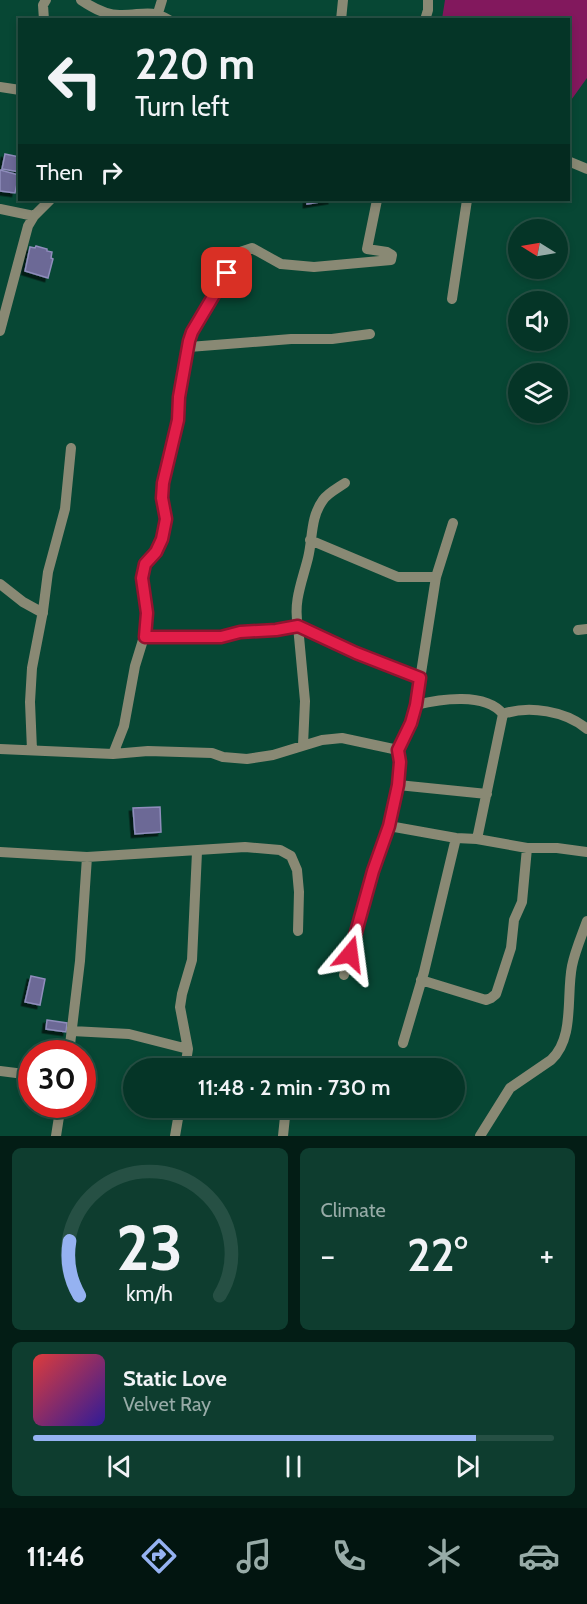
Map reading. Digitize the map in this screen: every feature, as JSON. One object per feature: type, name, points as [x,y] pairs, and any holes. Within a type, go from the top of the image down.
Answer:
[{"type":"street","points":[[44,18],[43,5],[46,0]]},
{"type":"street","points":[[81,0],[106,13],[121,15],[158,13],[166,18]]},
{"type":"street","points":[[158,13],[162,0]]},
{"type":"street","points":[[341,18],[343,0]]},
{"type":"street","points":[[426,18],[428,0]]},
{"type":"street","points":[[0,87],[18,90]]},
{"type":"street","points":[[570,162],[587,168]]},
{"type":"street","points":[[0,331],[28,226],[34,216],[49,201]]},
{"type":"street","points":[[113,754],[124,726],[135,666],[145,637],[147,613],[142,578],[145,564],[156,552],[162,539],[166,519],[162,498],[163,483],[178,420],[181,382],[192,332],[227,273],[232,260],[240,252],[252,248],[281,264],[314,267],[391,260],[392,255],[387,252],[367,249],[377,201]]},
{"type":"street","points":[[452,299],[467,201]]},
{"type":"street","points":[[0,209],[34,216]]},
{"type":"street","points":[[189,347],[291,339],[332,339],[370,334]]},
{"type":"street","points":[[32,750],[30,702],[32,668],[43,613],[48,572],[65,509],[71,448]]},
{"type":"street","points":[[303,745],[305,701],[296,614],[298,589],[308,560],[314,520],[324,499],[345,483]]},
{"type":"street","points":[[344,975],[373,871],[389,826],[398,785],[400,762],[398,750],[411,723],[416,705],[436,577],[453,523]]},
{"type":"street","points":[[310,540],[398,577],[436,577]]},
{"type":"street","points":[[0,584],[23,602],[43,613]]},
{"type":"street","points":[[145,637],[221,637],[240,632],[270,631],[298,626],[356,653],[420,678]]},
{"type":"street","points":[[416,705],[459,699],[483,702],[503,714]]},
{"type":"street","points":[[503,714],[516,709],[552,713],[572,719],[587,729]]},
{"type":"street","points":[[477,839],[503,714]]},
{"type":"street","points":[[0,749],[113,754],[148,751],[212,753],[234,759],[259,759],[322,740],[342,738],[398,750]]},
{"type":"street","points":[[398,785],[487,794]]},
{"type":"street","points":[[389,826],[527,848],[557,848],[587,852]]},
{"type":"street","points":[[403,1043],[456,838]]},
{"type":"street","points":[[0,852],[87,857],[262,848],[280,850],[291,856],[297,870],[298,931]]},
{"type":"street","points":[[421,980],[486,999],[496,994],[511,948],[514,920],[522,902],[527,848]]},
{"type":"street","points":[[188,1058],[180,1007],[192,960],[197,852]]},
{"type":"street","points":[[71,1040],[80,962],[87,857]]},
{"type":"street","points":[[480,1136],[510,1088],[557,1055],[566,1038],[572,964],[587,921]]},
{"type":"street","points":[[72,1031],[129,1034],[188,1049]]},
{"type":"street","points":[[0,1071],[18,1073]]},
{"type":"street","points":[[56,1136],[59,1118]]},
{"type":"street","points":[[175,1136],[178,1118]]},
{"type":"street","points":[[283,1136],[285,1118]]},
{"type":"shaded area","points":[[445,0],[587,0],[587,78],[570,102],[570,18],[442,18]]},
{"type":"building","points":[[5,154],[18,157],[18,172],[2,169]]},
{"type":"building","points":[[0,170],[18,175],[15,193],[0,191]]},
{"type":"building","points":[[307,201],[326,201],[307,204]]},
{"type":"building","points":[[36,246],[52,252],[51,258],[53,259],[48,278],[25,271],[30,247],[35,248]]},
{"type":"building","points":[[160,807],[161,832],[135,834],[133,808]]},
{"type":"building","points":[[31,976],[45,979],[40,1005],[25,1002]]},
{"type":"building","points":[[47,1020],[67,1023],[66,1032],[46,1029]]},
{"type":"route","points":[[227,273],[189,341],[181,382],[178,420],[163,483],[162,498],[166,519],[162,539],[156,552],[145,564],[142,578],[147,613],[145,637],[221,637],[240,632],[264,632],[298,626],[356,653],[420,678],[411,723],[398,750],[400,762],[398,785],[389,826],[373,871],[350,954]]}]
